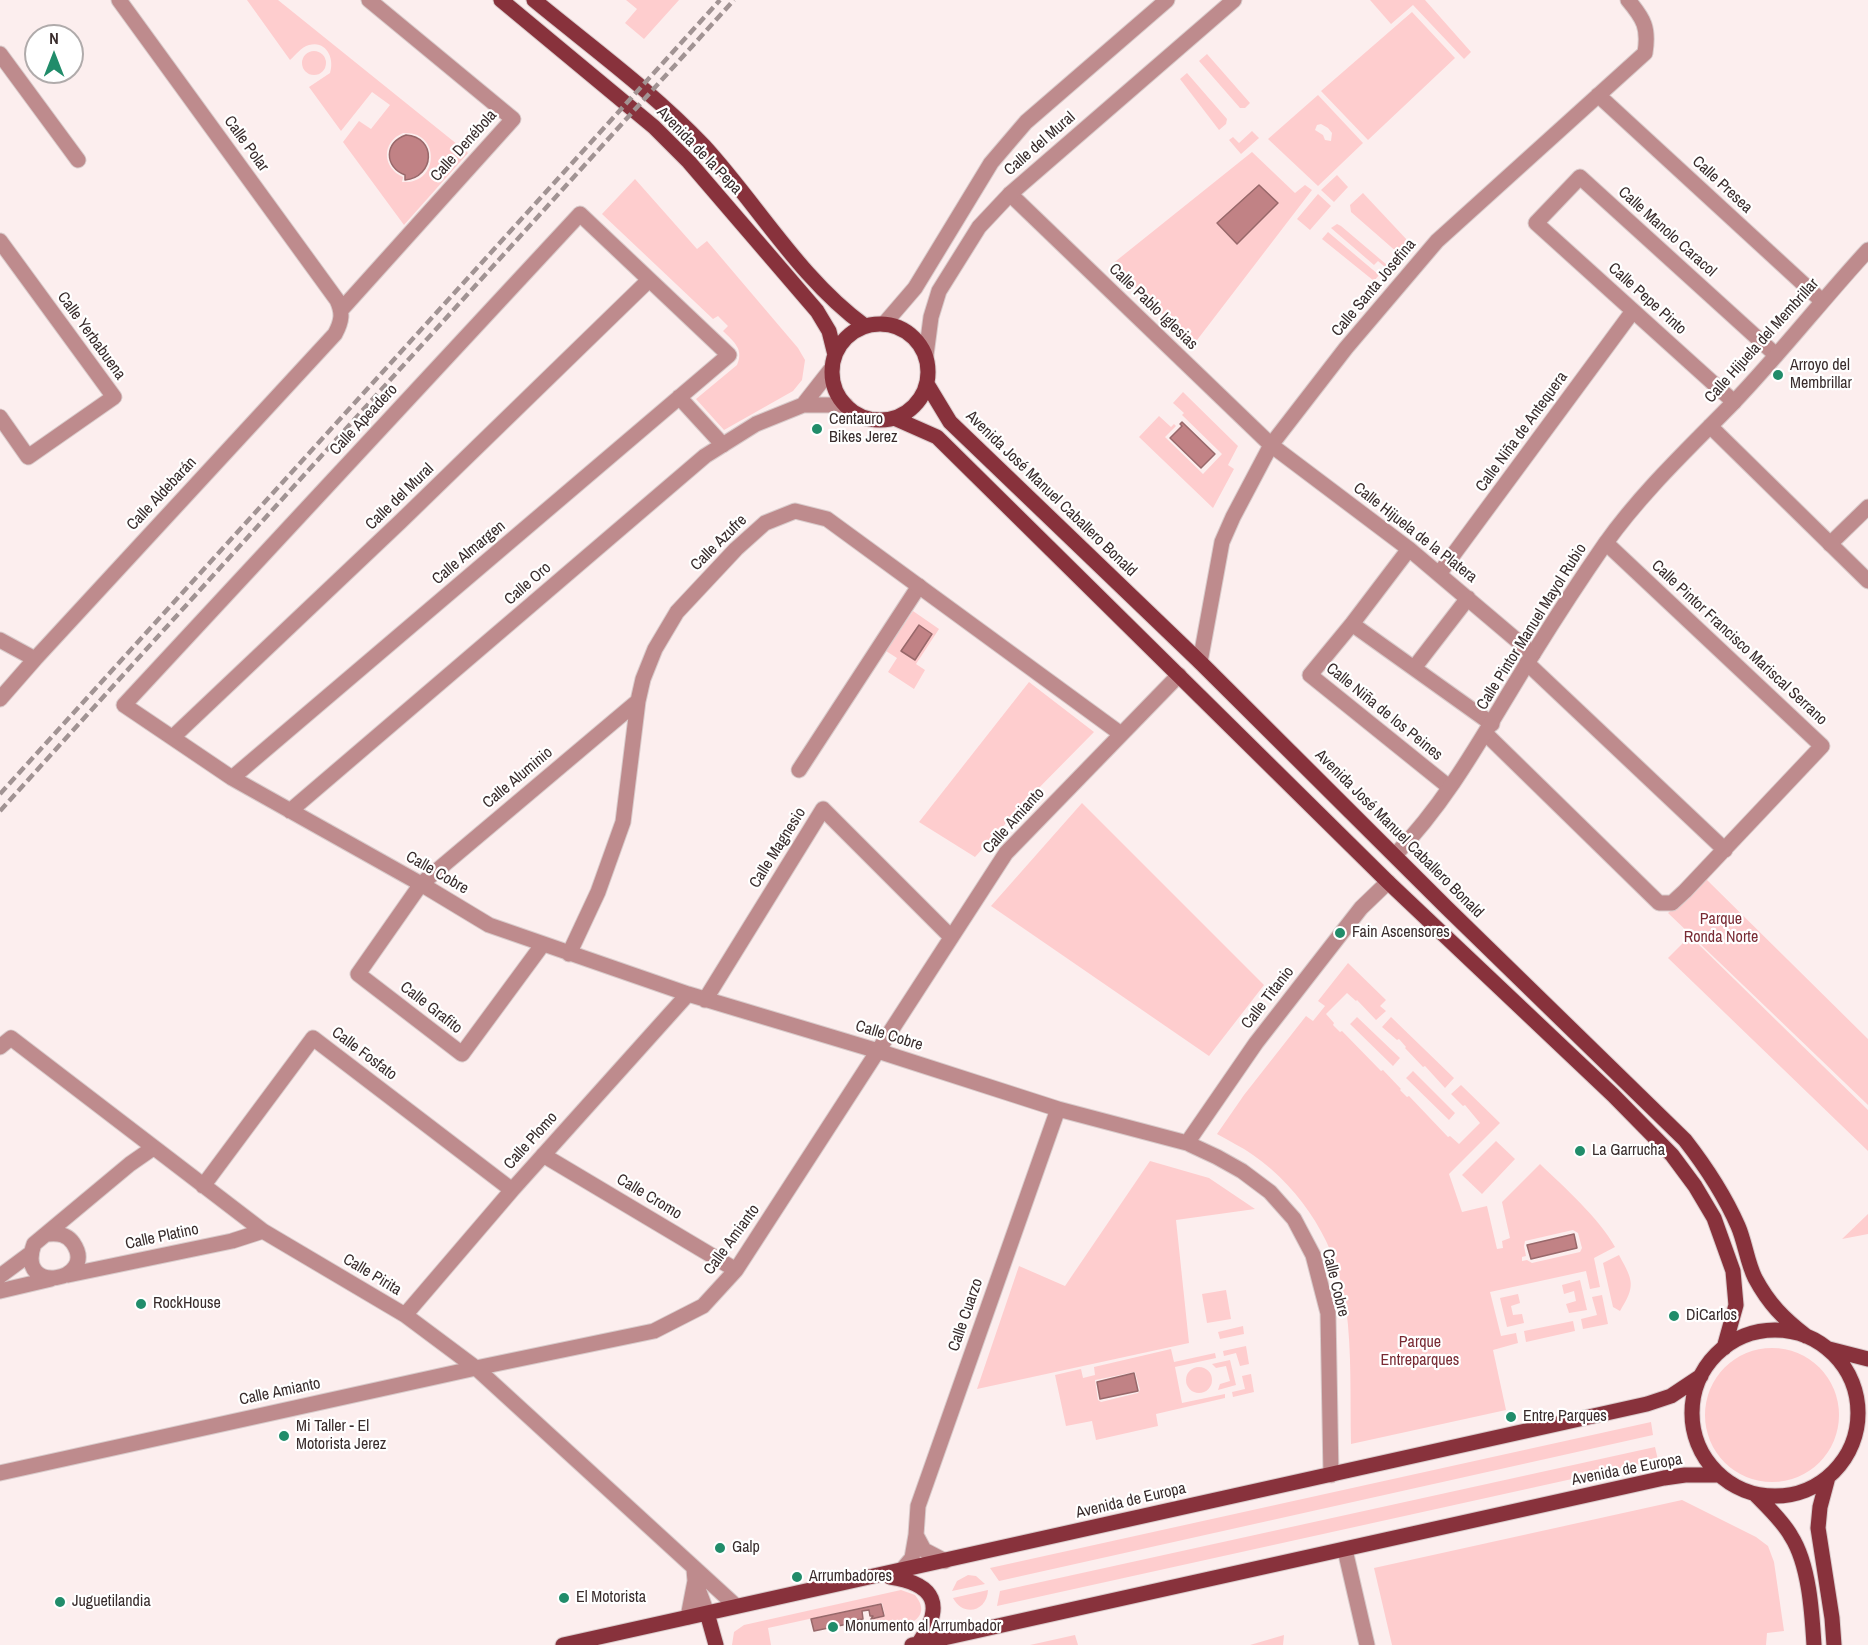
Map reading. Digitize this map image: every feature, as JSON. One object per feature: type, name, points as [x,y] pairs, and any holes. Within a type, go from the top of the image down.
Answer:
[{"type":"main road","name":"Avenida de la Pepa","points":[[501,0],[654,127],[689,162],[817,310],[829,331],[834,362]]},
{"type":"main road","name":"Avenida de la Pepa","points":[[534,0],[629,78],[704,146],[830,299],[865,326]]},
{"type":"main road","points":[[885,324],[898,327],[910,333],[926,355],[927,384],[920,399],[909,411],[894,418],[881,420],[856,413],[846,405],[836,388],[834,362],[842,342],[865,326],[885,324]]},
{"type":"main road","name":"Avenida José Manuel Caballero Bonald","points":[[927,384],[950,422],[1200,662],[1685,1140],[1709,1172],[1730,1209],[1747,1248],[1755,1277],[1779,1315],[1806,1336]]},
{"type":"main road","points":[[894,418],[937,436],[1388,882],[1672,1155],[1695,1186],[1714,1218],[1733,1271],[1736,1305],[1724,1348]]},
{"type":"main road","name":"Avenida de Europa","points":[[1763,1331],[1785,1331],[1806,1336],[1826,1348],[1841,1363],[1851,1381],[1857,1401],[1858,1422],[1853,1443],[1843,1461],[1828,1477],[1812,1488],[1794,1494],[1774,1496],[1755,1494],[1740,1489],[1718,1475],[1704,1457],[1697,1442],[1692,1408],[1701,1376],[1724,1348],[1743,1337],[1763,1331]]},
{"type":"main road","points":[[1826,1348],[1868,1359]]},
{"type":"main road","name":"Avenida de Europa","points":[[564,1645],[1647,1404],[1671,1396],[1701,1376]]},
{"type":"main road","points":[[1853,1443],[1868,1431]]},
{"type":"main road","name":"Avenida de Europa","points":[[915,1644],[1664,1479],[1685,1475],[1718,1475]]},
{"type":"main road","points":[[1828,1477],[1820,1507],[1818,1528],[1833,1618],[1834,1645]]},
{"type":"main road","points":[[1755,1494],[1784,1525],[1798,1550],[1810,1603],[1814,1645]]},
{"type":"main road","points":[[882,1575],[916,1583],[924,1588],[933,1599],[931,1623],[915,1644]]},
{"type":"main road","points":[[716,1640],[715,1625],[721,1616],[733,1607]]},
{"type":"main road","points":[[707,1613],[716,1640]]},
{"type":"street","name":"Calle Polar","points":[[119,0],[337,300],[341,310]]},
{"type":"street","name":"Calle Denébola","points":[[341,310],[513,118],[369,0]]},
{"type":"street","name":"Calle del Mural","points":[[885,324],[915,288],[991,163],[1026,122],[1167,0]]},
{"type":"street","name":"Calle del Mural","points":[[926,355],[931,317],[939,291],[979,227],[1010,194],[1234,0]]},
{"type":"street","name":"Calle Santa Josefina","points":[[1200,662],[1222,542],[1271,445],[1346,348],[1437,242],[1645,53],[1648,35],[1641,15],[1628,0]]},
{"type":"street","points":[[0,54],[78,160]]},
{"type":"street","name":"Calle Presea","points":[[1598,95],[1822,301]]},
{"type":"street","name":"Calle Manolo Caracol","points":[[1536,223],[1580,177],[1776,355]]},
{"type":"street","name":"Calle Pablo Iglesias","points":[[1010,194],[1271,445]]},
{"type":"street","name":"Calle Apeadero","points":[[232,778],[124,705],[580,214],[729,355]]},
{"type":"street","name":"Calle Pepe Pinto","points":[[1536,223],[1734,402]]},
{"type":"street","name":"Calle Yerbabuena","points":[[0,241],[114,397],[28,457],[0,417]]},
{"type":"street","name":"Calle Hijuela del Membrillar","points":[[1868,250],[1734,402],[1710,426],[1868,581]]},
{"type":"street","name":"Calle del Mural","points":[[173,737],[400,522],[649,280]]},
{"type":"street","name":"Calle Aldebarán","points":[[0,699],[34,659],[335,334],[341,323],[341,310]]},
{"type":"street","name":"Calle Niña de Antequera","points":[[1439,574],[1633,311]]},
{"type":"street","name":"Calle Almargen","points":[[232,778],[729,355]]},
{"type":"street","name":"Calle Oro","points":[[803,405],[834,362]]},
{"type":"street","points":[[679,397],[723,445]]},
{"type":"street","name":"Calle Oro","points":[[290,812],[705,456],[756,424],[803,405],[846,405]]},
{"type":"street","name":"Calle Pintor Manuel Mayol Rubio","points":[[1395,855],[1413,837],[1489,729],[1530,658],[1606,543],[1650,489],[1710,426]]},
{"type":"street","name":"Calle Hijuela de la Platera","points":[[1271,445],[1409,549],[1468,598],[1530,658]]},
{"type":"street","points":[[1830,544],[1868,507]]},
{"type":"street","name":"Calle Azufre","points":[[569,954],[598,892],[623,822],[638,701],[643,679],[655,649],[676,612],[736,549],[765,523],[795,511],[827,519],[1121,734]]},
{"type":"street","name":"Calle Pintor Francisco Mariscal Serrano","points":[[1352,624],[1414,668],[1489,729],[1659,903],[1672,903],[1822,746],[1606,543]]},
{"type":"street","name":"Calle Niña de los Peines","points":[[1409,549],[1310,675],[1449,787]]},
{"type":"street","points":[[799,770],[920,586]]},
{"type":"street","points":[[1414,668],[1468,598]]},
{"type":"street","points":[[0,640],[34,659]]},
{"type":"street","points":[[1530,658],[1725,850]]},
{"type":"street","name":"Calle Amianto","points":[[0,1473],[654,1331],[703,1306],[736,1270],[1006,854],[1179,675]]},
{"type":"street","name":"Calle Aluminio","points":[[421,884],[638,701]]},
{"type":"street","name":"Calle Cobre","points":[[232,778],[421,884],[489,925],[688,994],[878,1051],[1058,1109],[1187,1143],[1217,1156],[1242,1171],[1270,1192],[1294,1219],[1313,1255],[1328,1313],[1330,1474]]},
{"type":"street","name":"Calle Magnesio","points":[[705,999],[823,809],[951,938]]},
{"type":"street","name":"Calle Titanio","points":[[1187,1143],[1256,1043],[1361,908],[1388,882]]},
{"type":"street","name":"Calle Grafito","points":[[421,884],[358,974],[462,1054],[543,944]]},
{"type":"street","name":"Calle Plomo","points":[[405,1315],[512,1190],[688,994]]},
{"type":"street","name":"Calle Fosfato","points":[[203,1186],[313,1038],[512,1190]]},
{"type":"street","name":"Calle Pirita","points":[[5,1042],[153,1148],[263,1231],[405,1315],[476,1368],[695,1575],[733,1607]]},
{"type":"street","name":"Calle Cuarzo","points":[[901,1571],[912,1558],[918,1506],[1058,1109]]},
{"type":"street","points":[[51,1279],[42,1276],[31,1262],[34,1244],[130,1164],[153,1148]]},
{"type":"street","name":"Calle Cromo","points":[[543,1155],[736,1270]]},
{"type":"street","name":"Calle Platino","points":[[68,1275],[232,1240],[263,1231]]},
{"type":"street","points":[[0,1291],[60,1279],[74,1268],[77,1250],[73,1242],[57,1233],[48,1234]]},
{"type":"street","points":[[0,1276],[31,1253]]},
{"type":"street","points":[[916,1535],[924,1550],[945,1561]]},
{"type":"street","points":[[1345,1550],[1367,1645]]},
{"type":"street","points":[[688,1617],[695,1575]]},
{"type":"street","name":"Calle Pirita","points":[[695,1575],[707,1613]]},
{"type":"green space","points":[[247,0],[278,0],[468,153],[404,225],[343,142],[359,121],[371,129],[390,105],[372,92],[341,131],[309,87],[330,73],[331,62],[328,51],[320,45],[309,45],[301,49],[290,60]],"holes":[[[403,133],[415,134],[424,140],[429,148],[431,158],[429,167],[424,175],[415,181],[402,182],[403,177],[391,168],[388,161],[388,149],[391,142]]]},
{"type":"green space","points":[[626,0],[679,0],[644,39],[625,23],[637,9]]},
{"type":"green space","points":[[1370,0],[1425,0],[1471,52],[1464,59],[1413,5],[1391,24]]},
{"type":"green space","points":[[1412,12],[1455,58],[1368,140],[1321,91]]},
{"type":"green space","points":[[314,51],[322,55],[326,63],[322,71],[314,75],[306,71],[302,63],[306,55]]},
{"type":"green space","points":[[1207,54],[1250,103],[1245,108],[1240,108],[1199,61]]},
{"type":"green space","points":[[1187,73],[1227,119],[1226,124],[1219,130],[1180,79]]},
{"type":"green space","points":[[1318,95],[1363,143],[1318,186],[1268,139]],"holes":[[[1321,124],[1332,133],[1331,141],[1325,140],[1323,135],[1315,130],[1317,125]]]},
{"type":"green space","points":[[1252,131],[1259,138],[1241,154],[1229,140],[1233,137],[1239,143]]},
{"type":"green space","points":[[1252,152],[1295,193],[1305,185],[1312,190],[1194,344],[1111,265]]},
{"type":"green space","points":[[1337,175],[1348,187],[1334,202],[1321,190]]},
{"type":"green space","points":[[635,179],[697,249],[707,241],[798,348],[805,360],[802,380],[793,391],[724,430],[696,399],[737,365],[739,350],[723,331],[728,326],[718,316],[713,319],[602,214]]},
{"type":"green space","points":[[1363,193],[1408,241],[1398,253],[1351,212],[1350,205]]},
{"type":"green space","points":[[1318,194],[1331,206],[1310,230],[1297,219]]},
{"type":"green space","points":[[1337,224],[1387,265],[1385,267],[1378,261],[1374,265],[1331,228]]},
{"type":"green space","points":[[1328,232],[1379,275],[1374,281],[1322,239]]},
{"type":"green space","points":[[1183,392],[1238,446],[1228,465],[1234,469],[1213,508],[1139,437],[1159,416],[1171,427],[1174,424],[1176,426],[1165,437],[1203,474],[1222,454],[1182,415],[1184,413],[1173,403]]},
{"type":"green space","points":[[913,611],[939,629],[916,664],[925,670],[914,689],[888,672],[897,658],[886,651]]},
{"type":"green space","points":[[1029,682],[1094,732],[975,857],[919,822]]},
{"type":"green space","points":[[1082,803],[1264,985],[1209,1056],[991,906]]},
{"type":"green space","name":"Parque Ronda Norte","points":[[1706,879],[1868,1039],[1868,1105],[1668,913]]},
{"type":"green space","points":[[1690,936],[1868,1110],[1868,1151],[1668,958]]},
{"type":"green space","name":"Parque Entreparques","points":[[1348,963],[1386,1000],[1380,1006],[1386,1011],[1376,1020],[1347,993],[1326,1014],[1334,1023],[1333,1025],[1340,1032],[1342,1031],[1381,1071],[1383,1070],[1448,1137],[1450,1136],[1459,1144],[1480,1123],[1465,1105],[1463,1106],[1451,1094],[1461,1085],[1500,1123],[1449,1174],[1462,1212],[1487,1206],[1497,1249],[1503,1248],[1502,1241],[1510,1238],[1502,1202],[1540,1164],[1591,1214],[1615,1247],[1594,1258],[1600,1287],[1590,1289],[1586,1271],[1490,1292],[1501,1336],[1516,1333],[1518,1343],[1493,1350],[1506,1410],[1351,1444],[1350,1358],[1346,1307],[1342,1284],[1326,1241],[1315,1221],[1288,1185],[1253,1155],[1217,1134],[1244,1095],[1306,1016],[1313,1021],[1325,1006],[1318,1001]],"holes":[[[1573,1230],[1578,1233],[1582,1248],[1580,1252],[1532,1263],[1527,1260],[1522,1261],[1522,1257],[1526,1256],[1525,1241]]]},
{"type":"green space","points":[[1357,1017],[1400,1058],[1393,1066],[1350,1024]]},
{"type":"green space","points":[[1391,1017],[1454,1078],[1445,1088],[1399,1039],[1397,1040],[1382,1027]]},
{"type":"green space","points":[[1413,1071],[1455,1113],[1449,1120],[1406,1078]]},
{"type":"green space","points":[[1496,1141],[1515,1159],[1482,1194],[1462,1175]]},
{"type":"green space","points":[[1150,1161],[1209,1178],[1255,1209],[1176,1220],[1189,1343],[977,1389],[1019,1266],[1065,1286]]},
{"type":"green space","points":[[1868,1214],[1868,1234],[1842,1239]]},
{"type":"green space","points":[[1619,1255],[1631,1283],[1629,1295],[1620,1311],[1613,1307],[1603,1263]]},
{"type":"green space","points":[[1580,1280],[1587,1310],[1569,1313],[1566,1304],[1576,1301],[1574,1291],[1564,1294],[1562,1285]]},
{"type":"green space","points":[[1226,1290],[1231,1319],[1207,1323],[1202,1294]]},
{"type":"green space","points":[[1518,1294],[1520,1303],[1511,1306],[1513,1315],[1522,1314],[1524,1323],[1507,1327],[1500,1298]]},
{"type":"green space","points":[[1602,1295],[1608,1324],[1583,1329],[1581,1319],[1597,1315],[1592,1297]]},
{"type":"green space","points":[[1573,1321],[1575,1331],[1526,1342],[1524,1331]]},
{"type":"green space","points":[[1243,1326],[1244,1334],[1220,1339],[1218,1332]]},
{"type":"green space","points":[[1246,1346],[1249,1364],[1240,1366],[1236,1353],[1224,1356],[1223,1351]]},
{"type":"green space","points":[[1772,1348],[1798,1353],[1819,1368],[1834,1389],[1839,1415],[1834,1441],[1819,1462],[1798,1477],[1772,1482],[1746,1477],[1725,1462],[1710,1441],[1705,1415],[1710,1389],[1725,1368],[1746,1353]]},
{"type":"green space","points":[[1171,1349],[1174,1362],[1215,1353],[1216,1358],[1175,1367],[1182,1403],[1225,1394],[1225,1398],[1156,1414],[1158,1426],[1096,1440],[1092,1421],[1066,1426],[1055,1375],[1081,1369],[1083,1378],[1095,1375],[1094,1367]],"holes":[[[1135,1372],[1140,1390],[1138,1393],[1101,1402],[1098,1400],[1095,1380]]]},
{"type":"green space","points":[[1230,1360],[1236,1385],[1218,1390],[1220,1384],[1230,1381],[1226,1366],[1216,1368],[1212,1364]]},
{"type":"green space","points":[[1199,1367],[1208,1371],[1212,1380],[1208,1389],[1199,1393],[1190,1389],[1186,1380],[1190,1371]]},
{"type":"green space","points":[[1251,1374],[1254,1392],[1233,1397],[1232,1392],[1245,1389],[1242,1376]]},
{"type":"green space","points":[[1651,1422],[1653,1435],[999,1581],[990,1568]]},
{"type":"green space","points":[[1655,1447],[1658,1460],[997,1606],[1000,1591]]},
{"type":"green space","points":[[1682,1500],[1756,1537],[1768,1546],[1774,1562],[1784,1631],[1767,1633],[1766,1645],[1392,1645],[1374,1568]]},
{"type":"green space","points":[[968,1575],[976,1576],[985,1584],[952,1591],[957,1581]]},
{"type":"green space","points":[[901,1590],[915,1595],[921,1605],[921,1613],[917,1619],[901,1627],[874,1633],[871,1620],[885,1616],[882,1603],[768,1628],[771,1645],[732,1645],[734,1632],[744,1625]]},
{"type":"green space","points":[[988,1590],[984,1603],[974,1609],[963,1608],[953,1598]]},
{"type":"green space","points":[[1075,1635],[1078,1645],[1030,1645]]},
{"type":"green space","points":[[1284,1635],[1283,1645],[1250,1645]]},
{"type":"shaded area","points":[[406,135],[416,137],[423,142],[428,157],[427,165],[422,172],[405,180],[405,175],[393,166],[389,155],[394,143]]},
{"type":"shaded area","points":[[1259,185],[1278,203],[1237,244],[1217,223]]},
{"type":"shaded area","points":[[1182,422],[1215,454],[1201,468],[1170,438],[1182,426],[1180,424]]},
{"type":"shaded area","points":[[919,625],[932,634],[915,660],[901,651]]},
{"type":"shaded area","points":[[1574,1234],[1577,1248],[1531,1259],[1527,1245]]},
{"type":"shaded area","points":[[1134,1373],[1138,1391],[1100,1399],[1097,1382]]},
{"type":"shaded area","points":[[881,1604],[884,1616],[871,1619],[873,1616],[870,1616],[869,1610],[862,1611],[863,1619],[849,1621],[862,1621],[814,1631],[811,1619]]},
{"type":"railway","points":[[0,794],[720,0]]},
{"type":"railway","points":[[0,811],[734,0]]},
{"type":"place","name":"Arroyo del Membrillar","points":[[1778,375]]},
{"type":"place","name":"Centauro Bikes Jerez","points":[[817,429]]},
{"type":"place","name":"Fain Ascensores","points":[[1340,933]]},
{"type":"place","name":"La Garrucha","points":[[1580,1151]]},
{"type":"place","name":"RockHouse","points":[[141,1304]]},
{"type":"place","name":"DiCarlos","points":[[1674,1316]]},
{"type":"place","name":"Entre Parques","points":[[1511,1417]]},
{"type":"place","name":"Mi Taller - El Motorista Jerez","points":[[284,1436]]},
{"type":"place","name":"Galp","points":[[720,1548]]},
{"type":"place","name":"Arrumbadores","points":[[797,1577]]},
{"type":"place","name":"El Motorista","points":[[564,1598]]},
{"type":"place","name":"Juguetilandia","points":[[60,1602]]},
{"type":"place","name":"Monumento al Arrumbador","points":[[833,1627]]}]
